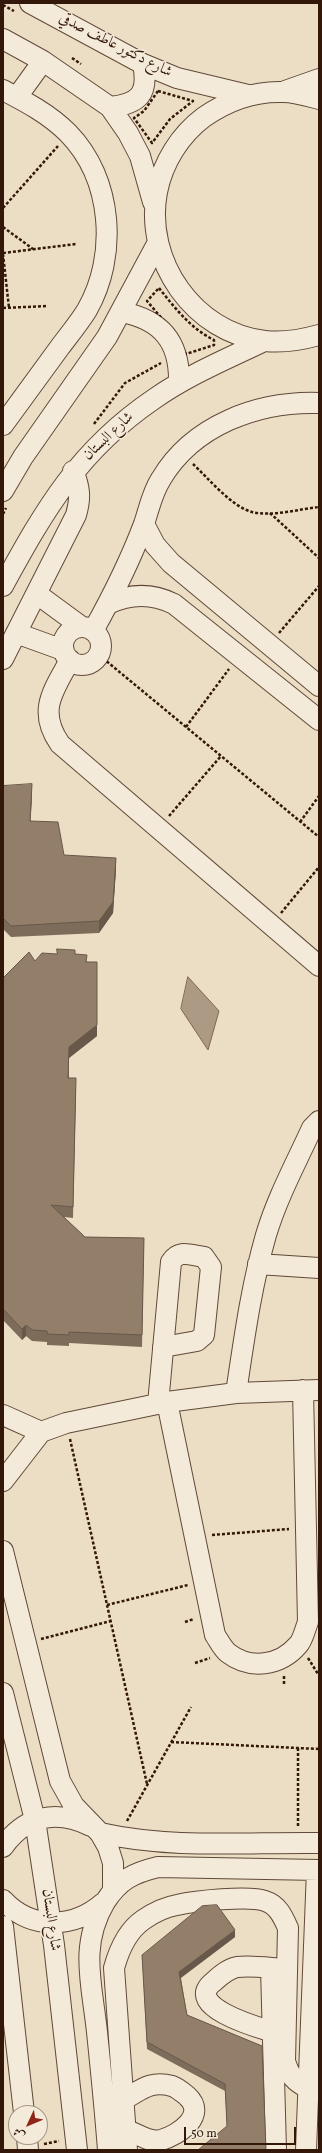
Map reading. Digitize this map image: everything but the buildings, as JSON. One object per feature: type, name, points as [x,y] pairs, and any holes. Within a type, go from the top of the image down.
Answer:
[{"type":"street","name":"شارع دكتور عاطف صدقي","points":[[30,3],[53,11],[144,64],[177,78],[248,95]]},
{"type":"street","points":[[3,39],[43,60],[110,107],[128,133],[140,156],[154,208],[157,244],[172,280],[196,309],[228,330],[264,341],[292,341],[319,335]]},
{"type":"street","points":[[3,425],[86,310],[100,282],[106,252],[107,219],[100,188],[87,159],[68,134],[45,113],[10,93],[43,60]]},
{"type":"street","points":[[110,107],[127,105],[140,95],[146,80],[144,64]]},
{"type":"street","points":[[154,208],[160,177],[174,149],[193,125],[212,111],[248,95],[284,92],[319,79]]},
{"type":"street","points":[[284,92],[319,99]]},
{"type":"street","points":[[7,497],[23,457],[103,343],[122,312],[157,244]]},
{"type":"street","points":[[122,312],[139,316],[154,323],[166,335],[177,355],[179,366],[179,383]]},
{"type":"street","name":"شارع البستان","points":[[3,586],[49,505],[73,472],[99,443],[128,417],[179,383],[264,341]]},
{"type":"street","points":[[48,364],[74,384]]},
{"type":"street","points":[[319,403],[298,402],[264,408],[231,419],[210,430],[181,453],[160,480],[150,501],[144,524],[108,604],[87,629],[74,629],[68,634],[64,641],[66,655],[50,698],[48,717],[53,734],[60,744],[272,924],[319,966]]},
{"type":"street","points":[[3,659],[76,515],[80,500],[79,486],[73,472]]},
{"type":"street","points":[[144,524],[155,545],[170,563],[319,686]]},
{"type":"street","points":[[16,633],[66,655],[77,664],[85,664],[93,661],[99,655],[101,644],[87,629],[37,594]]},
{"type":"street","points":[[108,604],[130,596],[147,596],[164,599],[174,604],[239,656],[315,709]]},
{"type":"street","points":[[236,1393],[248,1311],[258,1264],[278,1203],[312,1128],[319,1121]]},
{"type":"street","points":[[258,1264],[319,1268]]},
{"type":"street","points":[[3,1481],[41,1432],[66,1423],[162,1403],[236,1393],[311,1390],[307,1528],[308,1622],[300,1644],[284,1658],[262,1665],[240,1661],[227,1652],[215,1635],[194,1536],[162,1403],[163,1347]]},
{"type":"street","points":[[3,1415],[41,1432]]},
{"type":"street","points":[[3,1551],[60,1781],[74,1806],[104,1833],[113,1862],[110,1894],[95,1919],[89,1944],[89,1970],[114,2102]]},
{"type":"street","name":"شارع البستان","points":[[3,1693],[35,1820],[57,1973],[76,2142]]},
{"type":"street","points":[[3,1847],[11,1836],[22,1827],[35,1820],[50,1817],[65,1817],[79,1820],[104,1833],[138,1841],[176,1843],[319,1843]]},
{"type":"street","points":[[138,1841],[134,1853],[135,1860],[142,1871]]},
{"type":"street","points":[[3,1900],[22,1916],[50,1923],[68,1922],[84,1917],[129,1877],[142,1871],[175,1866],[318,1870],[306,2150]]},
{"type":"street","points":[[126,2150],[116,2129],[114,2102],[114,1968],[119,1950],[129,1934],[142,1920],[159,1910],[177,1905],[248,1898],[266,1901],[281,1912],[288,1928],[279,1969],[273,2032],[276,2150]]},
{"type":"street","points":[[3,1926],[23,2105]]},
{"type":"street","points":[[273,2032],[246,2024],[212,2006],[207,1998],[207,1991],[209,1985],[220,1976],[237,1967],[279,1969]]},
{"type":"street","points":[[57,1973],[114,1968]]},
{"type":"street","points":[[279,1969],[285,2061],[288,2073],[297,2082],[308,2088]]},
{"type":"street","points":[[114,2102],[148,2085],[172,2086],[192,2100],[196,2109],[194,2117],[188,2125],[160,2140],[143,2138],[116,2129]]},
{"type":"street","points":[[108,2150],[116,2129]]},
{"type":"path","points":[[158,91],[193,101],[170,119],[152,143],[134,118],[144,111],[158,91]]},
{"type":"path","points":[[3,208],[68,134]]},
{"type":"path","points":[[3,227],[34,249]]},
{"type":"path","points":[[9,308],[3,253],[76,244]]},
{"type":"path","points":[[3,308],[48,306]]},
{"type":"path","points":[[93,425],[125,383],[165,361]]},
{"type":"path","points":[[181,453],[236,504],[252,512],[270,513],[319,507]]},
{"type":"path","points":[[3,514],[7,497]]},
{"type":"path","points":[[270,513],[319,558]]},
{"type":"path","points":[[269,645],[319,586]]},
{"type":"path","points":[[99,655],[319,837]]},
{"type":"path","points":[[186,727],[239,656]]},
{"type":"path","points":[[159,829],[221,756]]},
{"type":"path","points":[[300,822],[319,796]]},
{"type":"path","points":[[272,924],[319,867]]},
{"type":"path","points":[[66,1423],[147,1784]]},
{"type":"path","points":[[194,1536],[307,1528]]},
{"type":"path","points":[[107,1605],[192,1584]]},
{"type":"path","points":[[26,1643],[111,1621]]},
{"type":"path","points":[[104,1833],[147,1784],[191,1706]]},
{"type":"path","points":[[171,1742],[319,1749]]},
{"type":"path","points":[[298,1748],[299,1842]]},
{"type":"path","points":[[48,2144],[65,2140],[76,2142]]},
{"type":"shaded area","points":[[188,977],[219,1011],[208,1050],[181,1009]]}]
